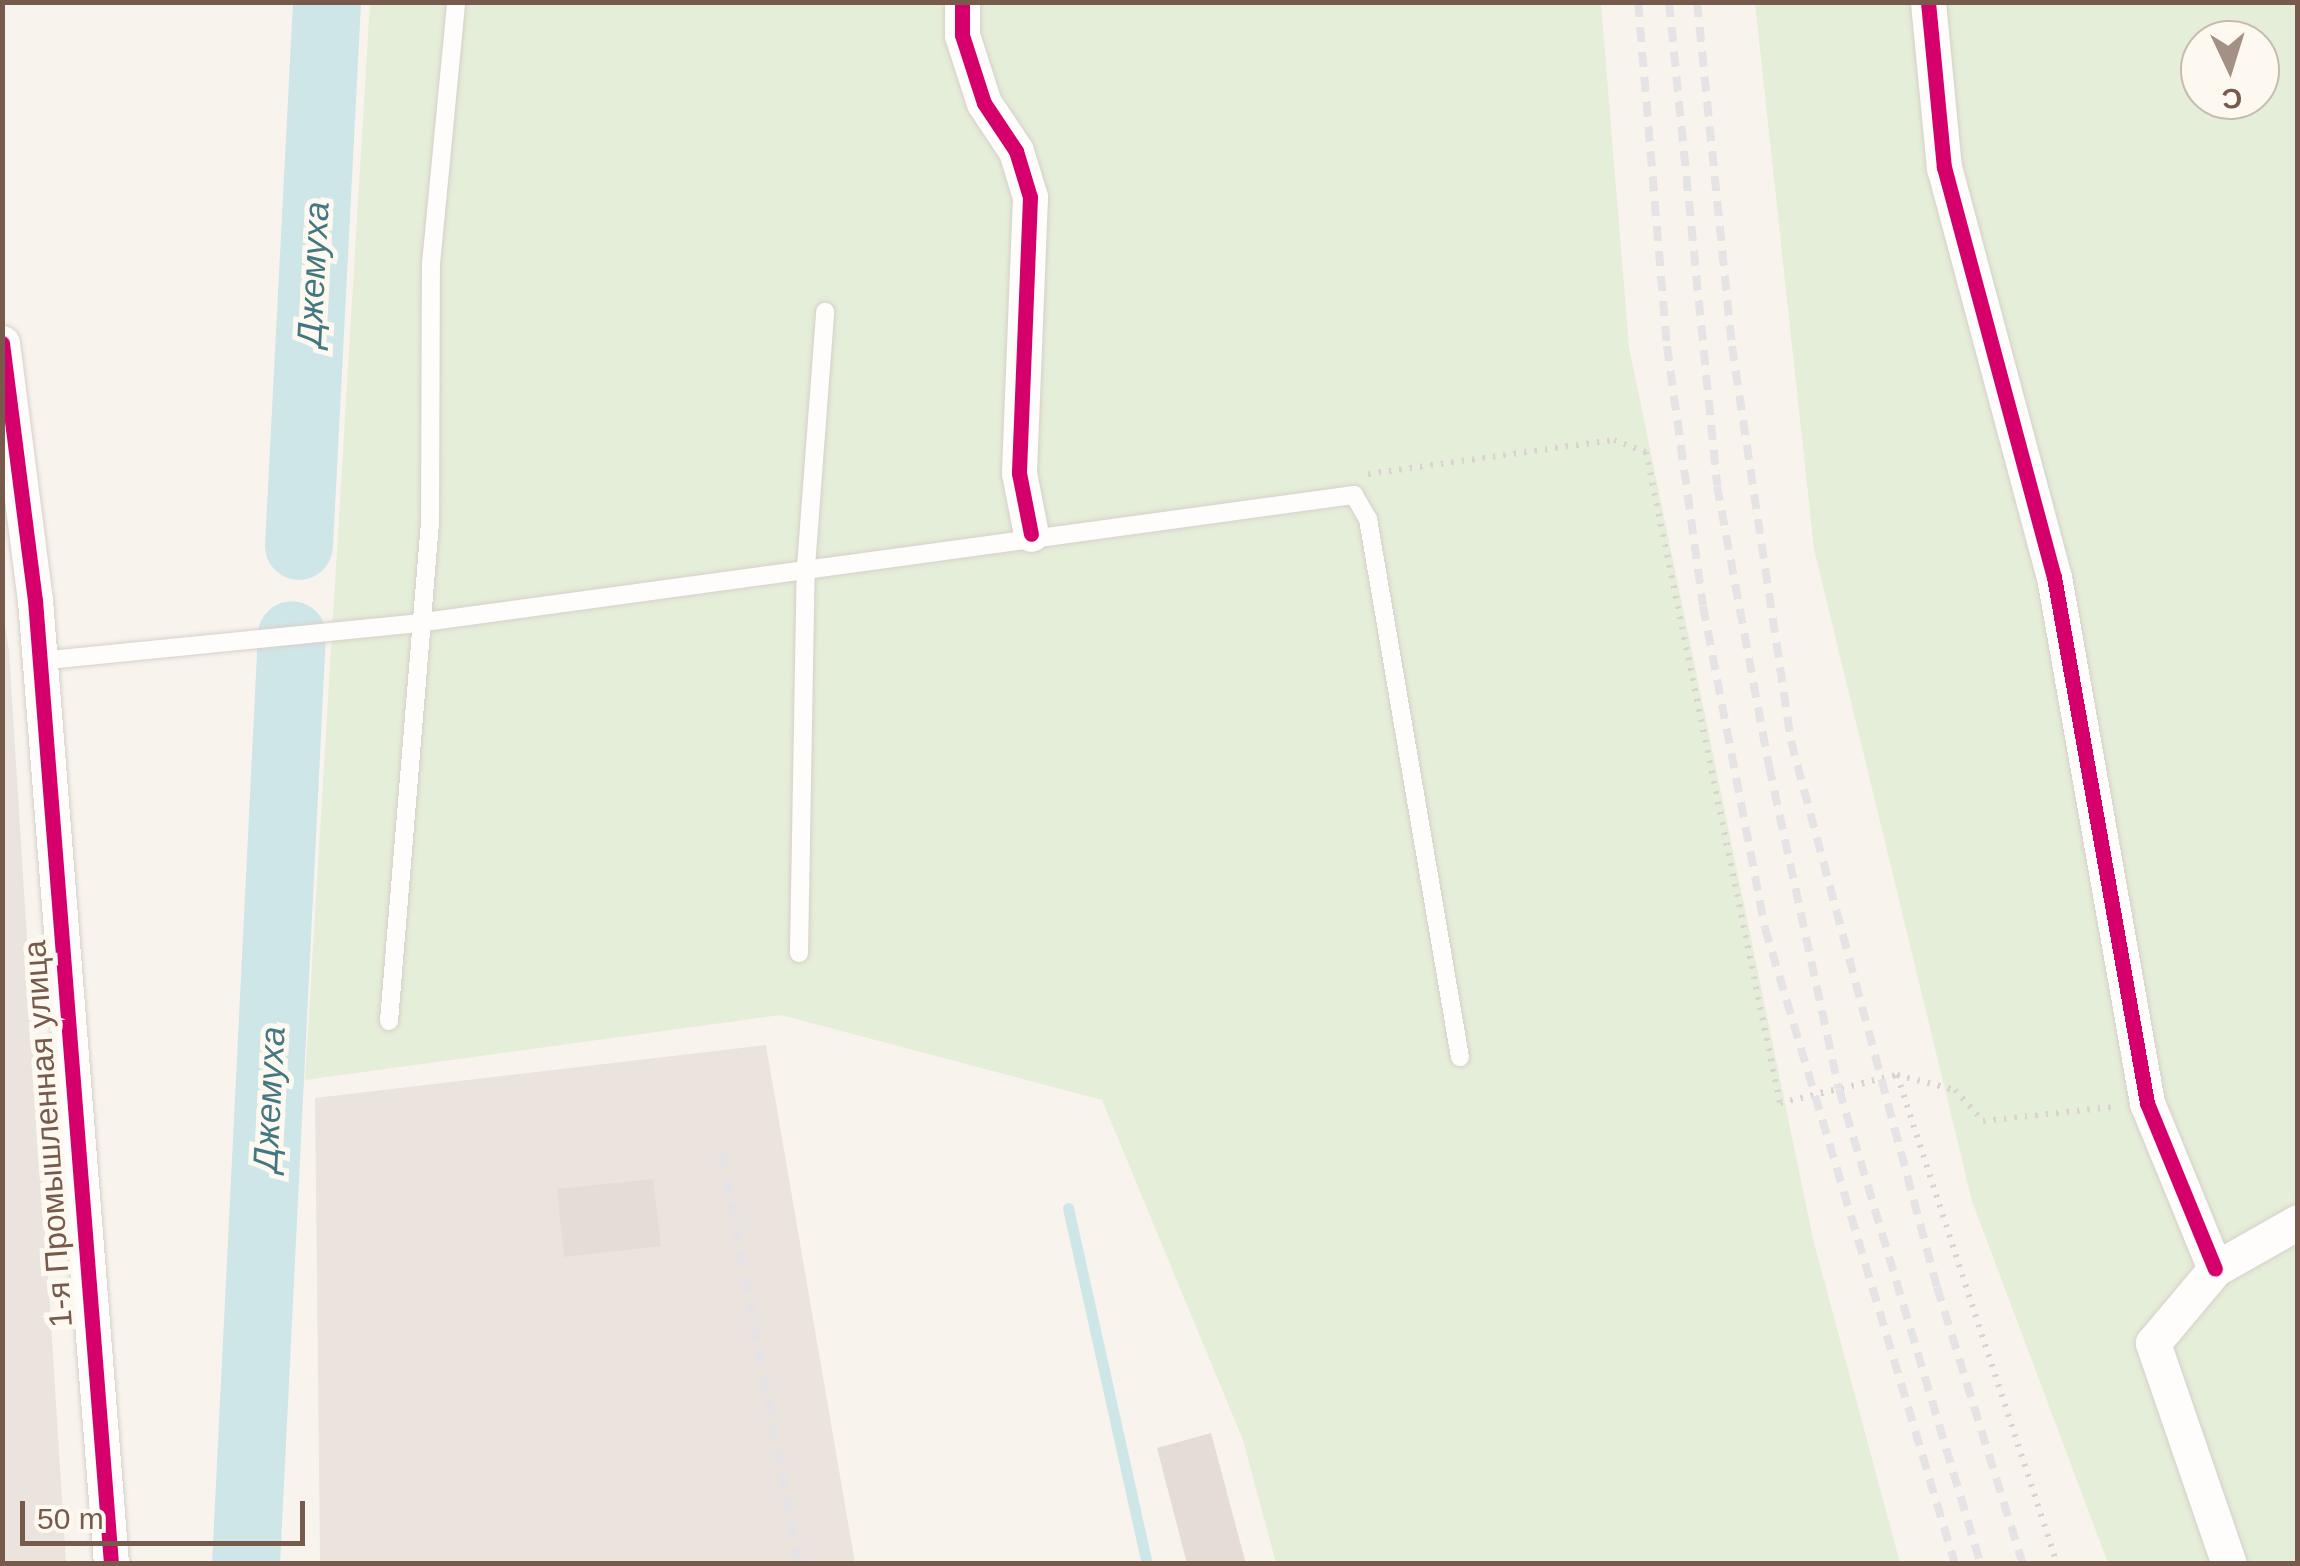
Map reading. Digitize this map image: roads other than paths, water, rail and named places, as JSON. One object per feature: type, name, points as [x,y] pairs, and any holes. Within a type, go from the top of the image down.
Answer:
[{"type":"street","points":[[962,2],[962,35],[984,103],[1016,151],[1030,197],[1019,472],[1031,534]]},
{"type":"street","points":[[1928,2],[1944,167],[2054,577],[2147,1103],[2215,1270]]},
{"type":"street","name":"1-я Промышленная улица","points":[[2,343],[40,660],[112,1564]]},
{"type":"street","points":[[2229,1564],[2153,1343],[2215,1270],[2298,1222]]},
{"type":"lane","points":[[389,1021],[418,623],[430,526],[430,264],[456,2]]},
{"type":"lane","points":[[799,954],[806,567],[826,312]]},
{"type":"lane","points":[[40,660],[418,623],[1031,534],[1354,495],[1368,519],[1460,1056]]},
{"type":"waterway","name":"Джемуха","points":[[299,546],[327,2]]},
{"type":"waterway","name":"Джемуха","points":[[246,1564],[292,635]]},
{"type":"waterway","points":[[1068,1208],[1147,1564]]},
{"type":"railway","points":[[1638,2],[1667,346],[1703,606],[1765,928],[1955,1564]]},
{"type":"railway","points":[[1669,2],[1717,486],[1769,766],[1839,1089],[1981,1564]]},
{"type":"railway","points":[[1697,2],[1732,346],[1791,741],[1937,1287],[2023,1564]]},
{"type":"railway","points":[[722,1154],[799,1564]]}]
